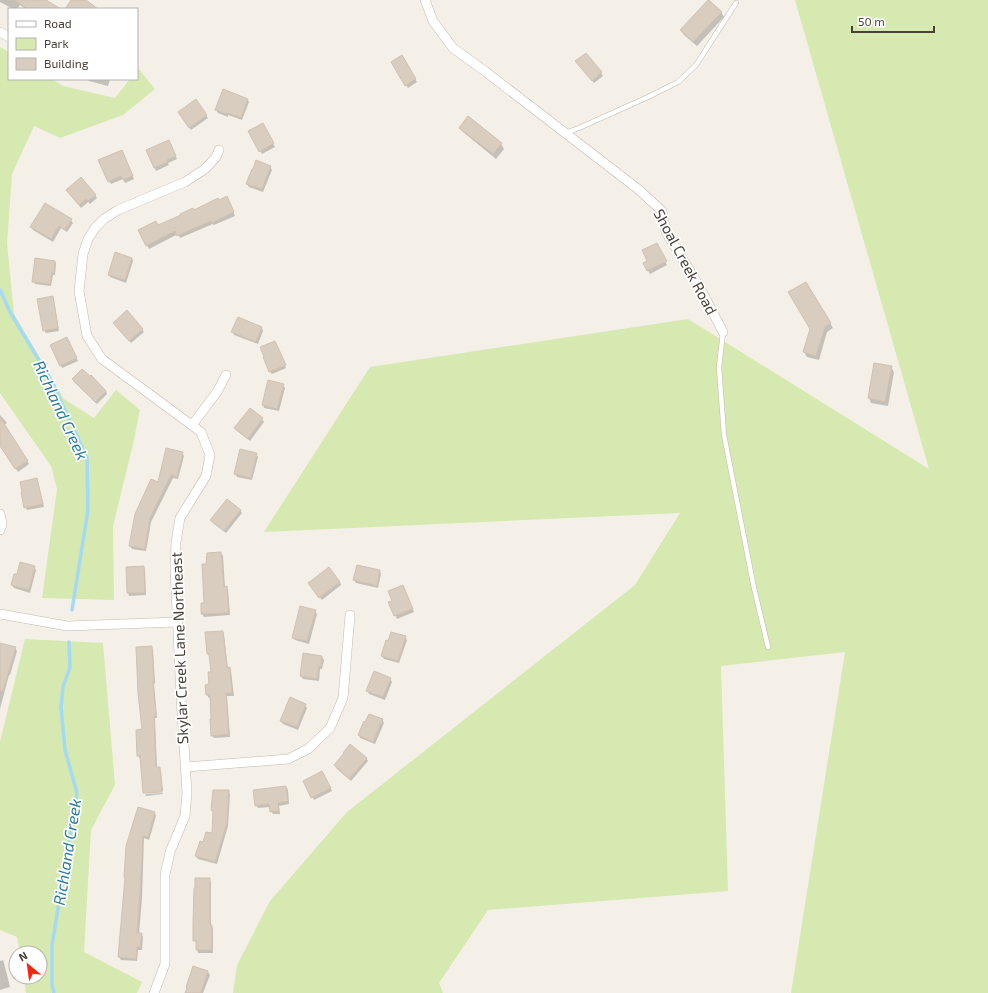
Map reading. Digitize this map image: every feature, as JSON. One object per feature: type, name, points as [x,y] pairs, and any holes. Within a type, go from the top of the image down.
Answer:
[{"type":"street","name":"Shoal Creek Road","points":[[425,0],[433,21],[453,48],[638,189],[662,211],[666,232],[698,284],[723,332]]},
{"type":"street","name":"Skylar Creek Lane Northeast","points":[[154,993],[165,964],[165,875],[170,852],[185,816],[187,793],[177,622],[175,568],[176,542],[180,518],[206,476],[210,455],[201,432],[102,359],[87,336],[79,291],[83,254],[88,239],[95,228],[104,219],[118,210],[185,182],[205,169],[216,157],[219,150]]},
{"type":"street","points":[[192,425],[217,392],[226,375]]},
{"type":"street","points":[[0,514],[2,524],[0,530]]},
{"type":"street","points":[[0,614],[67,626],[177,622]]},
{"type":"street","points":[[186,767],[288,759],[308,748],[330,728],[343,698],[350,615]]},
{"type":"lane","points":[[565,133],[642,100],[678,82],[696,64],[736,3]]},
{"type":"lane","name":"Shoal Creek Road","points":[[723,332],[719,367],[724,435],[754,588],[768,647]]},
{"type":"green space","points":[[795,0],[988,0],[988,993],[791,993],[845,652],[721,666],[728,891],[488,910],[439,983],[443,993],[233,993],[237,965],[270,901],[347,812],[635,585],[680,513],[264,532],[370,367],[688,319],[929,469]]},
{"type":"green space","points":[[0,47],[8,51],[8,80],[54,80],[63,86],[115,98],[129,80],[138,80],[138,68],[155,89],[123,115],[60,138],[34,126],[12,174],[7,243],[14,314],[64,399],[94,418],[116,390],[140,410],[113,526],[114,600],[42,598],[57,489],[51,466],[0,393]]},
{"type":"green space","points":[[25,639],[103,643],[115,785],[91,830],[84,952],[142,982],[137,993],[26,993],[25,985],[48,985],[48,945],[18,945],[17,937],[0,930],[0,742]]},
{"type":"building","points":[[14,0],[46,0],[59,8],[26,8]]},
{"type":"building","points":[[71,0],[86,0],[97,8],[66,8]]},
{"type":"building","points":[[708,0],[722,12],[693,42],[680,30]]},
{"type":"building","points":[[586,53],[602,72],[592,81],[575,61]]},
{"type":"building","points":[[402,55],[416,79],[405,86],[391,62]]},
{"type":"building","points":[[223,89],[248,99],[241,118],[215,110]]},
{"type":"building","points":[[196,99],[207,115],[189,128],[178,112]]},
{"type":"building","points":[[468,116],[502,143],[493,154],[459,128]]},
{"type":"building","points":[[263,123],[274,143],[259,152],[248,131]]},
{"type":"building","points":[[169,140],[176,156],[167,160],[168,162],[154,168],[146,150]]},
{"type":"building","points":[[122,150],[133,176],[123,180],[121,176],[108,182],[98,160]]},
{"type":"building","points":[[256,160],[271,166],[262,189],[246,184]]},
{"type":"building","points":[[81,177],[96,195],[88,201],[86,199],[79,205],[66,190]]},
{"type":"building","points":[[227,196],[234,212],[212,223],[211,221],[177,236],[175,231],[146,246],[138,230],[156,221],[158,225],[193,208],[194,210],[218,198],[219,200]]},
{"type":"building","points":[[45,203],[72,219],[65,230],[59,226],[51,239],[30,227]]},
{"type":"building","points":[[657,243],[667,261],[647,271],[643,263],[647,261],[642,250]]},
{"type":"building","points":[[115,252],[132,258],[125,280],[108,275]]},
{"type":"building","points":[[35,258],[55,261],[54,273],[52,272],[50,284],[32,282]]},
{"type":"building","points":[[806,282],[831,323],[825,327],[816,356],[803,352],[810,329],[788,292]]},
{"type":"building","points":[[53,296],[58,328],[43,331],[37,299]]},
{"type":"building","points":[[127,310],[143,329],[129,341],[113,323]]},
{"type":"building","points":[[238,317],[262,327],[256,342],[231,332]]},
{"type":"building","points":[[67,337],[77,358],[60,366],[50,345]]},
{"type":"building","points":[[275,341],[286,365],[269,372],[260,347]]},
{"type":"building","points":[[874,363],[892,366],[885,402],[868,398]]},
{"type":"building","points":[[82,369],[90,376],[91,375],[106,391],[95,402],[72,379]]},
{"type":"building","points":[[268,380],[284,384],[277,409],[262,405]]},
{"type":"building","points":[[250,408],[263,418],[248,439],[234,428]]},
{"type":"building","points":[[0,417],[28,461],[15,469],[0,446]]},
{"type":"building","points":[[166,448],[183,452],[177,477],[171,475],[150,518],[145,549],[129,546],[135,514],[151,479],[158,482]]},
{"type":"building","points":[[240,449],[257,453],[251,478],[234,474]]},
{"type":"building","points":[[37,478],[43,504],[24,508],[20,482]]},
{"type":"building","points":[[227,499],[241,510],[224,531],[210,520]]},
{"type":"building","points":[[221,552],[224,587],[227,586],[229,613],[201,614],[201,603],[204,603],[202,564],[206,564],[207,553]]},
{"type":"building","points":[[20,562],[35,566],[29,590],[11,585],[14,574],[17,574]]},
{"type":"building","points":[[357,565],[380,570],[377,586],[353,580]]},
{"type":"building","points":[[144,566],[145,593],[127,593],[126,567]]},
{"type":"building","points":[[329,567],[340,582],[319,598],[308,583]]},
{"type":"building","points":[[403,585],[413,609],[394,616],[388,602],[392,601],[388,591]]},
{"type":"building","points":[[300,606],[316,610],[307,641],[292,638]]},
{"type":"building","points":[[223,631],[227,668],[230,667],[232,693],[226,693],[229,734],[211,736],[210,695],[206,695],[205,685],[209,684],[208,672],[211,672],[209,654],[207,654],[205,632]]},
{"type":"building","points":[[391,632],[406,636],[398,661],[381,656],[386,640],[388,641]]},
{"type":"building","points":[[0,643],[16,647],[3,691],[0,691]]},
{"type":"building","points":[[152,646],[156,715],[154,716],[156,767],[160,767],[162,792],[143,793],[140,756],[137,756],[136,730],[142,729],[138,693],[136,647]]},
{"type":"building","points":[[303,653],[322,656],[321,667],[319,666],[317,679],[300,676]]},
{"type":"building","points":[[374,671],[391,678],[383,697],[366,691]]},
{"type":"building","points":[[290,697],[306,704],[297,727],[280,721]]},
{"type":"building","points":[[369,714],[383,719],[373,742],[358,735]]},
{"type":"building","points":[[350,744],[367,758],[349,779],[334,765]]},
{"type":"building","points":[[322,771],[331,788],[311,798],[303,781]]},
{"type":"building","points":[[286,786],[288,801],[278,803],[279,811],[270,812],[269,804],[255,806],[253,790]]},
{"type":"building","points":[[213,790],[229,790],[227,823],[215,862],[195,856],[200,841],[203,842],[206,832],[212,833],[213,811],[211,810]]},
{"type":"building","points":[[138,807],[155,812],[148,837],[143,836],[137,933],[142,933],[140,947],[137,947],[136,959],[118,957],[125,878],[126,846]]},
{"type":"building","points":[[195,878],[210,878],[210,925],[212,925],[212,950],[196,950],[196,940],[193,941]]},
{"type":"building","points":[[193,966],[208,971],[201,993],[185,993],[186,987]]},
{"type":"waterway","name":"Richland Creek","points":[[0,290],[10,312],[51,380],[87,458],[88,510],[72,610]]},
{"type":"waterway","name":"Richland Creek","points":[[54,993],[52,984],[52,945],[77,793],[65,750],[61,707],[63,687],[70,667],[69,642]]}]
